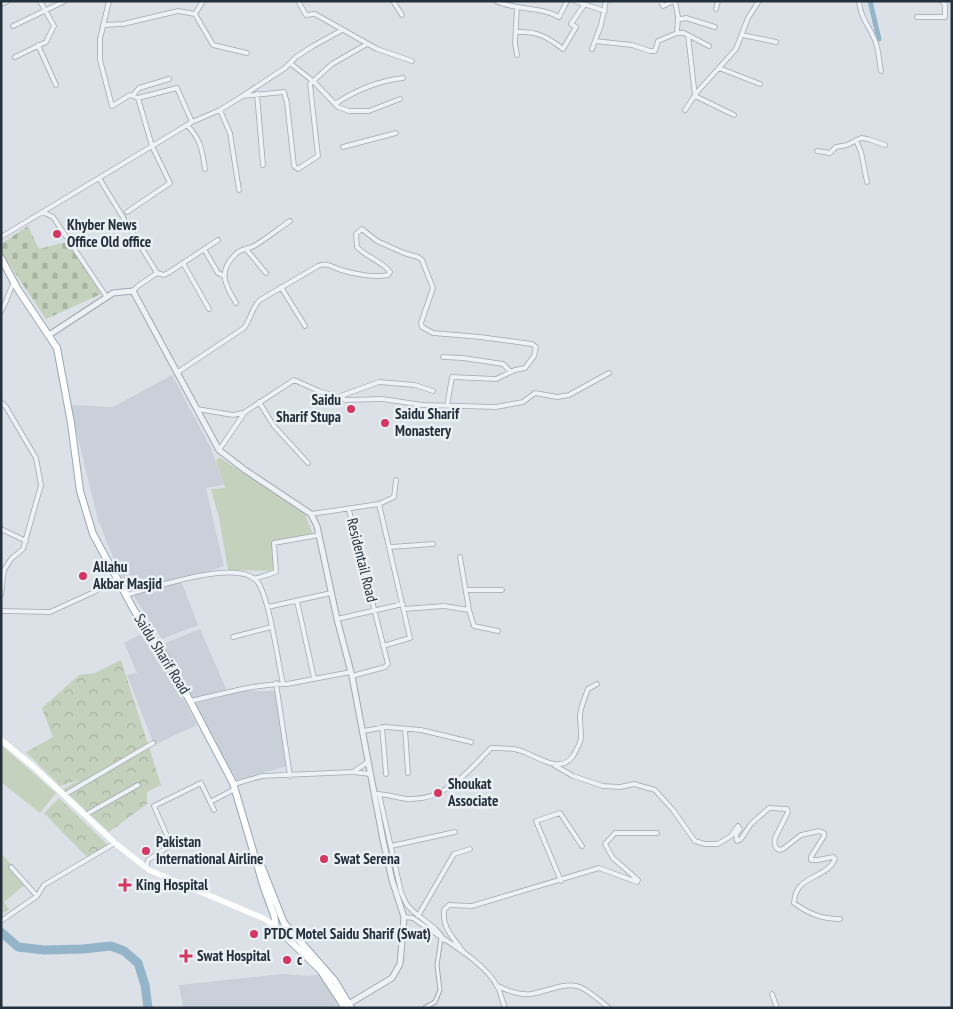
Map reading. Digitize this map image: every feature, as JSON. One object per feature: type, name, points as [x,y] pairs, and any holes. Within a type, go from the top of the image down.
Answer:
[{"type":"main road","name":"Saidu Sharif Road","points":[[1,258],[14,282],[57,348],[71,423],[80,491],[93,534],[134,610],[171,665],[201,719],[235,786],[246,819]]},
{"type":"main road","points":[[1,740],[115,843],[146,868],[214,899],[265,919],[276,927],[335,981],[347,1006]]},
{"type":"main road","points":[[246,819],[256,864],[274,915],[276,927]]},
{"type":"main road","points":[[246,819],[260,864],[284,923]]},
{"type":"main road","points":[[274,915],[284,923],[318,965]]},
{"type":"street","points":[[1,4],[8,1]]},
{"type":"street","points":[[15,57],[46,42],[54,26],[40,1]]},
{"type":"street","points":[[12,26],[66,1]]},
{"type":"street","points":[[109,1],[100,39],[100,60],[112,106],[133,95],[139,88],[169,79]]},
{"type":"street","points":[[194,14],[202,1]]},
{"type":"street","points":[[298,1],[306,15],[315,14],[377,49],[412,61]]},
{"type":"street","points":[[394,1],[402,16]]},
{"type":"street","points":[[496,1],[517,7],[548,12],[559,17],[567,1]]},
{"type":"street","points":[[575,1],[605,11]]},
{"type":"street","points":[[592,49],[605,11],[606,1]]},
{"type":"street","points":[[661,1],[663,6],[675,1],[678,18],[677,33]]},
{"type":"street","points":[[716,9],[718,1]]},
{"type":"street","points":[[685,110],[736,49],[748,18],[759,1]]},
{"type":"street","points":[[859,1],[859,8],[865,23],[876,42],[881,71]]},
{"type":"street","points":[[917,17],[945,17],[945,4],[942,1]]},
{"type":"street","points":[[516,32],[530,31],[538,33],[563,49],[576,28],[571,24],[584,5]]},
{"type":"street","points":[[517,7],[517,55]]},
{"type":"street","points":[[103,25],[123,24],[178,12],[194,14]]},
{"type":"street","points":[[194,14],[212,45],[247,53]]},
{"type":"street","points":[[678,18],[686,18],[715,27]]},
{"type":"street","points":[[1,237],[192,122],[220,110],[290,64],[296,57],[342,30]]},
{"type":"street","points":[[595,41],[632,45],[656,51],[658,40],[677,33],[684,33],[709,46]]},
{"type":"street","points":[[688,35],[695,96]]},
{"type":"street","points":[[742,35],[776,42]]},
{"type":"street","points":[[241,97],[282,91],[285,94],[294,166],[298,168],[318,156],[310,84],[332,64],[367,44]]},
{"type":"street","points":[[38,45],[56,85]]},
{"type":"street","points":[[290,64],[314,82],[342,110],[369,111],[400,99]]},
{"type":"street","points":[[719,68],[760,84]]},
{"type":"street","points":[[335,104],[367,86],[384,80],[403,78]]},
{"type":"street","points":[[138,98],[177,88],[192,122]]},
{"type":"street","points":[[258,94],[263,165]]},
{"type":"street","points":[[127,212],[170,183],[152,146],[138,98],[133,95]]},
{"type":"street","points":[[695,96],[734,115]]},
{"type":"street","points":[[220,110],[230,133],[239,190]]},
{"type":"street","points":[[187,125],[198,136],[205,168]]},
{"type":"street","points":[[343,147],[396,133]]},
{"type":"street","points":[[818,151],[830,153],[836,147],[847,145],[861,138],[885,145]]},
{"type":"street","points":[[856,140],[861,152],[867,182]]},
{"type":"street","points":[[99,178],[157,273],[164,275],[168,273],[218,240]]},
{"type":"street","points":[[44,212],[53,217],[106,296]]},
{"type":"street","points":[[236,302],[226,287],[224,276],[228,264],[237,252],[255,246],[290,221]]},
{"type":"street","points":[[178,372],[244,328],[249,321],[255,304],[322,264],[365,275],[388,275],[390,272],[387,268],[357,247],[356,234],[360,230],[364,230],[378,241],[422,260],[433,288],[421,323],[425,329],[433,333],[480,337],[535,346],[536,352],[527,366],[496,379],[452,377],[447,406]]},
{"type":"street","points":[[204,249],[218,273],[224,276]]},
{"type":"street","points":[[246,249],[266,274]]},
{"type":"street","points":[[183,263],[209,309]]},
{"type":"street","points":[[49,335],[106,296],[118,291],[133,291],[157,273]]},
{"type":"street","points":[[1,311],[14,282]]},
{"type":"street","points":[[281,287],[305,326]]},
{"type":"street","points":[[133,291],[219,450],[245,470],[311,514],[319,535],[331,594],[351,674],[370,774],[391,846],[401,892],[407,905],[439,932],[443,939],[437,966],[440,990],[435,1002],[424,1008]]},
{"type":"street","points":[[443,356],[503,364],[511,372]]},
{"type":"street","points":[[197,409],[233,416],[240,415],[294,380],[346,400],[382,399],[423,406],[496,407],[523,402],[535,394],[557,397],[569,395],[609,373]]},
{"type":"street","points":[[338,397],[379,382],[415,385],[433,391]]},
{"type":"street","points":[[1,402],[6,407],[36,458],[41,486],[23,549],[2,569],[1,595]]},
{"type":"street","points":[[259,402],[274,426],[308,463]]},
{"type":"street","points":[[219,450],[245,412]]},
{"type":"street","points":[[311,514],[349,510],[379,504],[394,498],[396,480]]},
{"type":"street","points":[[379,504],[410,638],[383,646]]},
{"type":"street","name":"Residentail Road","points":[[349,510],[375,610],[387,666],[351,674]]},
{"type":"street","points":[[1,529],[26,541]]},
{"type":"street","points":[[254,579],[276,572],[274,543],[319,535]]},
{"type":"street","points":[[390,547],[433,544]]},
{"type":"street","points":[[460,557],[469,610],[474,626],[498,631]]},
{"type":"street","points":[[126,595],[213,573],[235,572],[254,579],[261,588],[268,607],[282,684]]},
{"type":"street","points":[[1,612],[50,612],[94,592],[117,578]]},
{"type":"street","points":[[466,590],[502,590]]},
{"type":"street","points":[[268,607],[331,594]]},
{"type":"street","points":[[297,601],[314,678]]},
{"type":"street","points":[[337,619],[403,604]]},
{"type":"street","points":[[404,609],[444,606],[469,610]]},
{"type":"street","points":[[233,637],[271,627]]},
{"type":"street","points":[[190,701],[276,683],[282,684],[351,674]]},
{"type":"street","points":[[276,683],[290,776]]},
{"type":"street","points":[[554,765],[570,760],[575,753],[580,739],[580,714],[585,697],[588,689],[597,684]]},
{"type":"street","points":[[363,731],[382,727],[420,730],[470,742]]},
{"type":"street","points":[[382,727],[386,774]]},
{"type":"street","points":[[405,729],[408,773]]},
{"type":"street","points":[[64,795],[153,743]]},
{"type":"street","points":[[377,794],[389,794],[406,799],[416,799],[444,791],[454,784],[491,748],[517,750],[533,755],[573,776],[603,786],[620,787],[634,784],[655,790],[673,810],[689,836],[694,841],[705,844],[718,844],[731,836],[738,826],[740,829],[736,835],[737,841],[741,839],[751,824],[769,808],[787,809],[788,812],[775,838],[774,842],[777,849],[783,849],[805,834],[819,831],[824,833],[824,836],[811,860],[835,858],[825,870],[803,882],[796,892],[794,904],[809,914],[822,918],[840,919]]},
{"type":"street","points":[[353,772],[368,762]]},
{"type":"street","points":[[210,802],[235,786],[262,776],[353,772],[370,774]]},
{"type":"street","points":[[146,868],[148,860],[171,845],[154,806],[201,783],[214,810]]},
{"type":"street","points":[[85,815],[138,785]]},
{"type":"street","points":[[347,1006],[392,978],[400,964],[404,917],[392,880],[377,794]]},
{"type":"street","points":[[561,881],[536,821],[560,813],[582,846]]},
{"type":"street","points":[[391,846],[455,832]]},
{"type":"street","points":[[464,953],[449,934],[443,920],[444,910],[450,905],[472,906],[561,881],[599,868],[637,882],[638,880],[613,858],[605,844],[615,833],[657,834]]},
{"type":"street","points":[[1,921],[37,896],[44,885],[115,843]]},
{"type":"street","points":[[418,916],[454,854],[470,849]]},
{"type":"street","points":[[11,867],[37,896]]},
{"type":"street","points":[[404,917],[413,918],[479,964],[490,974],[498,986],[505,1008]]},
{"type":"street","points":[[498,986],[510,992],[530,994],[567,986],[579,987],[609,1008]]},
{"type":"street","points":[[772,994],[777,1008]]},
{"type":"shaded area","points":[[172,375],[211,448],[224,485],[206,488],[224,566],[181,581],[198,625],[162,639],[122,579],[98,520],[70,405],[113,407]]},
{"type":"shaded area","points":[[200,629],[227,691],[275,691],[288,766],[236,780],[163,644]]},
{"type":"shaded area","points":[[143,633],[169,672],[197,725],[154,745],[127,675],[137,673],[124,643]]},
{"type":"shaded area","points":[[282,974],[309,976],[320,974],[339,1008],[183,1008],[179,985]]},
{"type":"green space","points":[[28,226],[39,249],[70,241],[101,294],[46,319],[1,252],[1,244]]},
{"type":"green space","points":[[219,457],[304,512],[313,534],[272,541],[275,571],[228,570],[219,518],[211,489],[225,488],[216,461]]},
{"type":"green space","points":[[121,660],[161,785],[147,792],[147,804],[109,832],[63,789],[79,780],[60,786],[26,752],[53,737],[42,708],[79,675],[95,673]]},
{"type":"green space","points":[[1,745],[56,793],[40,813],[1,782]]},
{"type":"green space","points":[[59,798],[108,845],[87,857],[44,813]]},
{"type":"green space","points":[[1,853],[27,883],[4,902],[9,910],[1,914]]},
{"type":"waterway","points":[[870,1],[879,39]]},
{"type":"waterway","points":[[1,932],[18,947],[44,950],[111,946],[124,951],[138,963],[145,985],[148,1008]]},
{"type":"place","name":"Khyber News Office Old office","points":[[57,234]]},
{"type":"place","name":"Saidu Sharif Stupa","points":[[351,409]]},
{"type":"place","name":"Saidu Sharif Monastery","points":[[385,423]]},
{"type":"place","name":"Allahu Akbar Masjid","points":[[83,576]]},
{"type":"place","name":"Shoukat Associate","points":[[438,793]]},
{"type":"place","name":"Pakistan International Airline","points":[[146,851]]},
{"type":"place","name":"Swat Serena","points":[[324,859]]},
{"type":"place","name":"King Hospital","points":[[125,885]]},
{"type":"place","name":"PTDC Motel Saidu Sharif (Swat)","points":[[254,934]]},
{"type":"place","name":"Swat Hospital","points":[[186,956]]},
{"type":"place","name":"c","points":[[287,960]]}]
